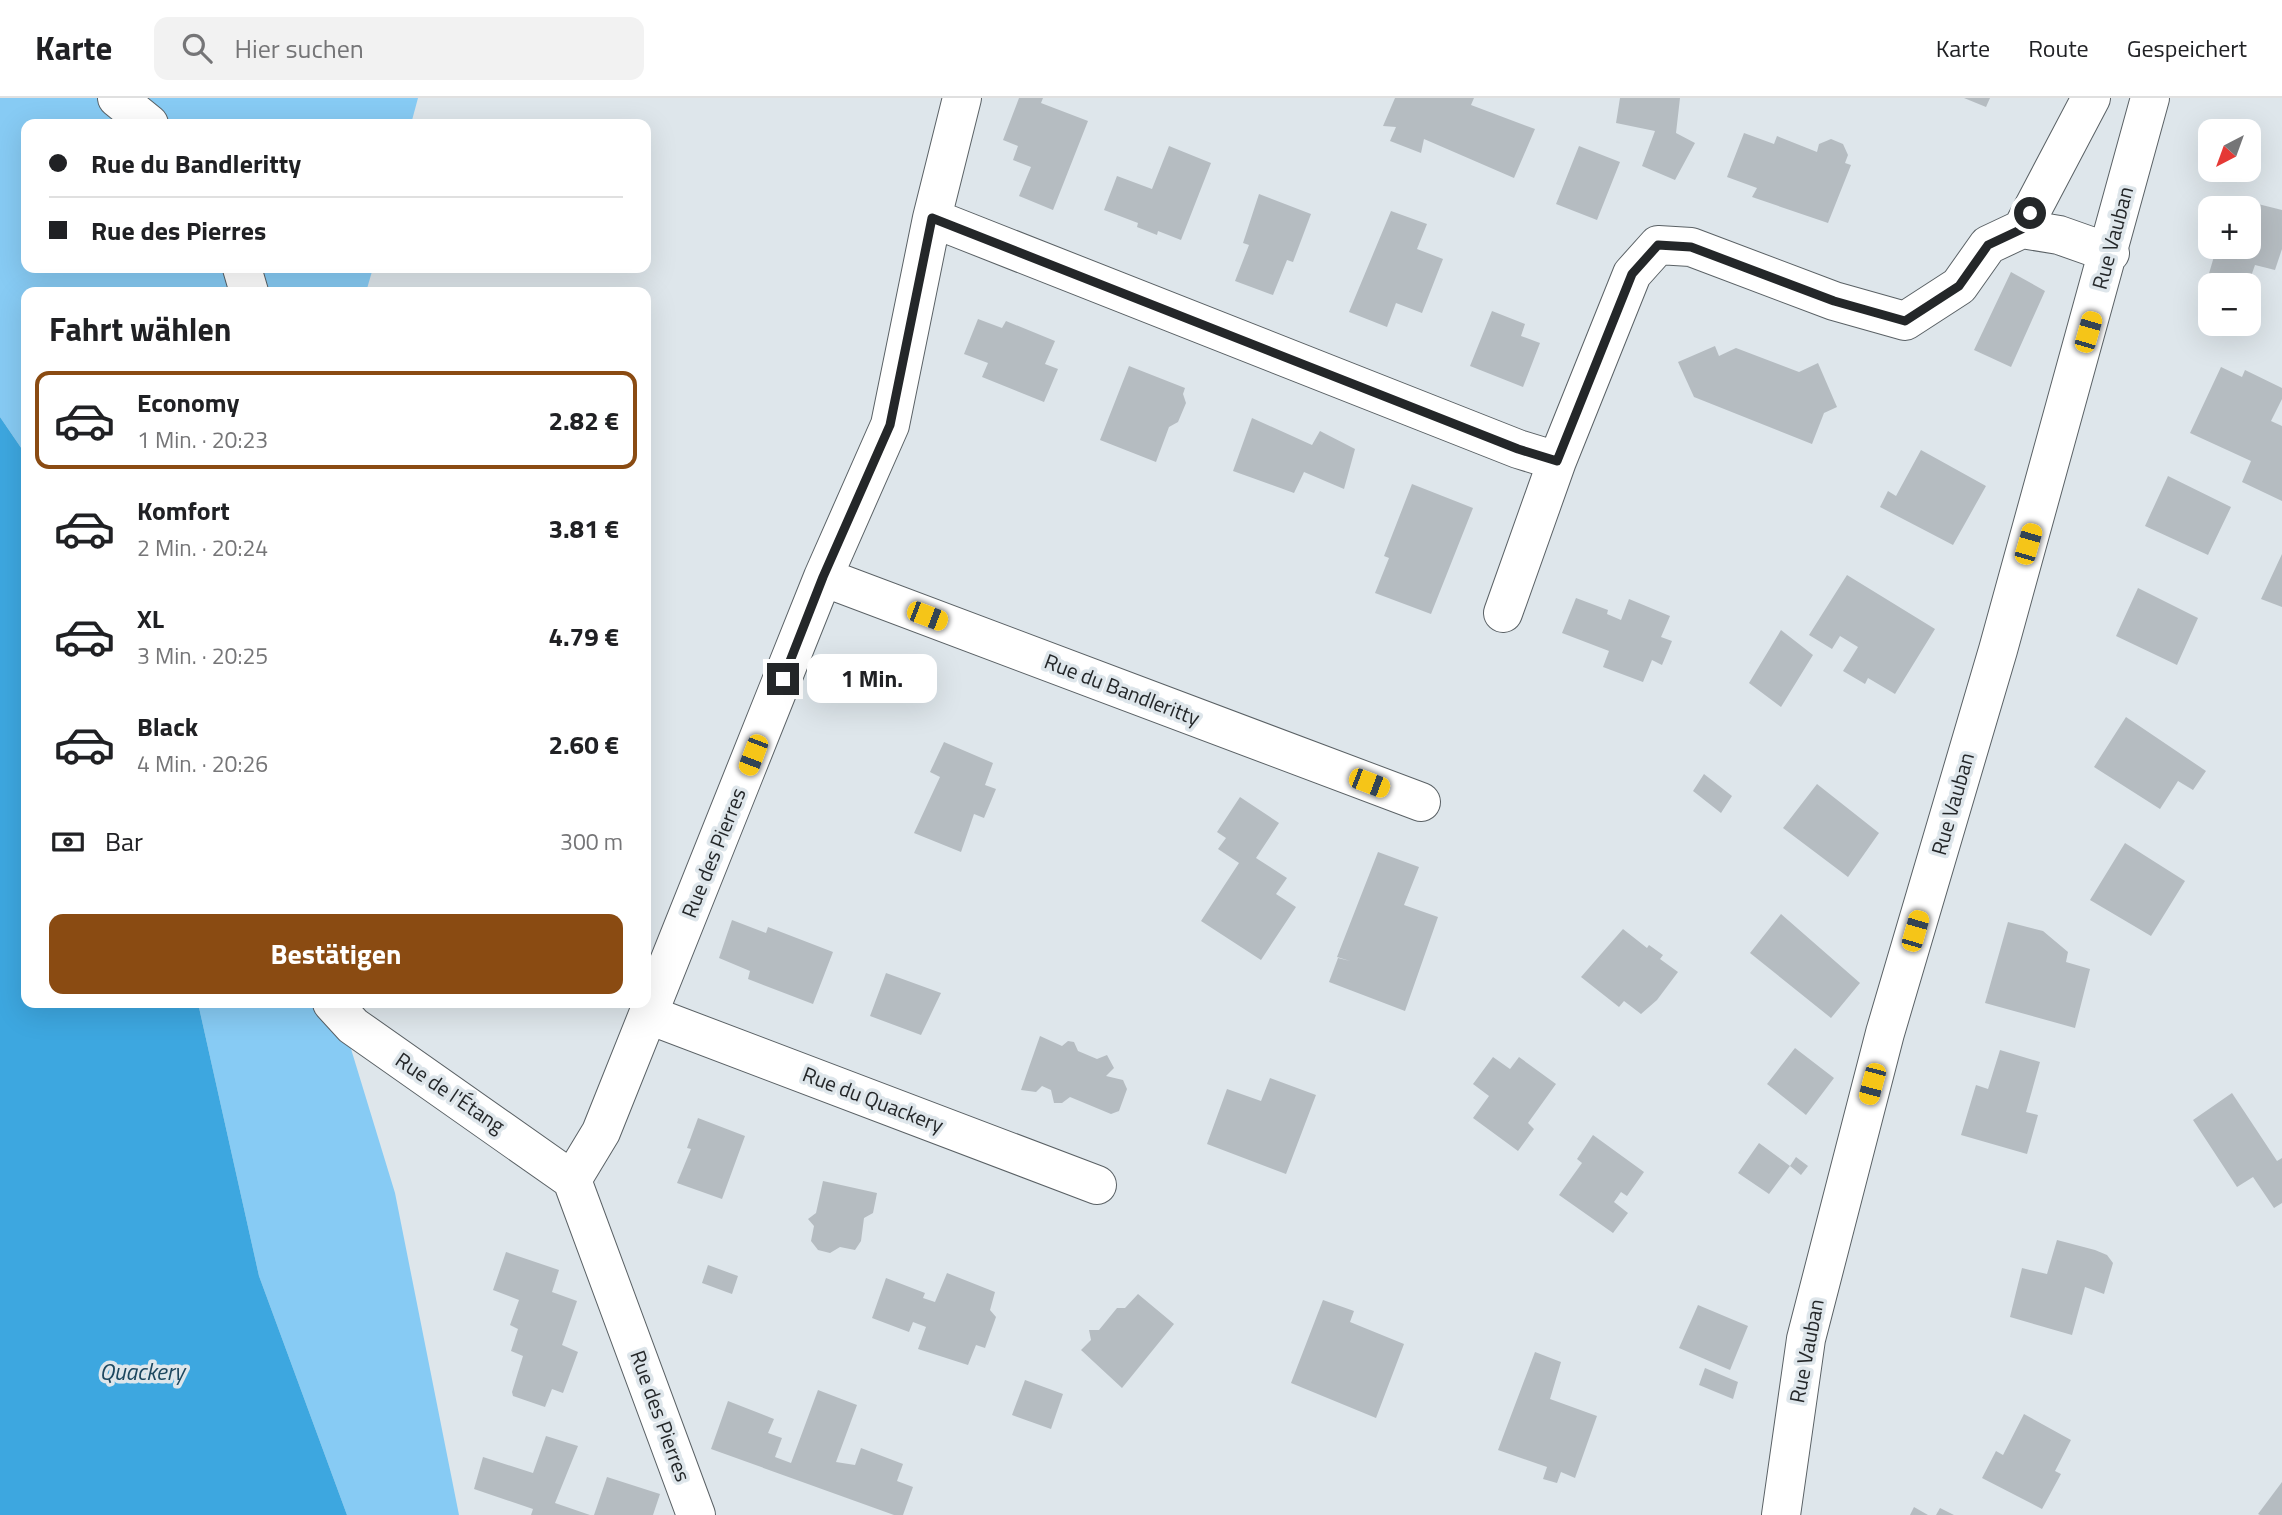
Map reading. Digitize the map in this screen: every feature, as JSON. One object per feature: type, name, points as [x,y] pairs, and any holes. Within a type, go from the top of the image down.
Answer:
[{"type":"street","points":[[117,98],[143,119]]},
{"type":"street","name":"Rue des Pierres","points":[[696,1515],[572,1180],[601,1132],[823,577],[890,425],[932,218],[962,98]]},
{"type":"street","points":[[2022,229],[2091,98]]},
{"type":"street","name":"Rue Vauban","points":[[1781,1515],[1807,1339],[1885,1033],[1998,650],[2110,253],[2150,98]]},
{"type":"street","points":[[932,218],[1518,449],[1557,461]]},
{"type":"street","points":[[1503,613],[1557,461],[1632,274],[1658,245],[1691,247],[1834,301],[1905,321],[1959,286],[1988,245],[2022,229],[2059,235],[2110,253]]},
{"type":"street","name":"Rue du Bandleritty","points":[[823,577],[1421,802]]},
{"type":"street","name":"Rue de l'Étang","points":[[336,1008],[353,1027],[572,1180]]},
{"type":"street","name":"Rue du Quackery","points":[[649,1014],[1097,1185]]},
{"type":"shaded area","points":[[0,98],[418,98],[412,119],[21,119],[21,273],[372,273],[367,287],[21,287],[21,448],[0,417]]},
{"type":"shaded area","points":[[199,1008],[339,1008],[395,1193],[459,1515],[347,1515],[259,1276]]},
{"type":"water","name":"Quackery","points":[[0,417],[21,448],[21,1008],[199,1008],[259,1276],[347,1515],[0,1515]]},
{"type":"building","points":[[1019,98],[1043,98],[1041,103],[1088,121],[1053,210],[1019,196],[1031,167],[1013,160],[1018,146],[1003,140]]},
{"type":"building","points":[[1395,98],[1474,98],[1471,105],[1535,129],[1514,178],[1424,139],[1421,153],[1390,141],[1396,127],[1383,126]]},
{"type":"building","points":[[1620,98],[1680,98],[1676,133],[1695,143],[1675,180],[1642,166],[1655,131],[1616,123]]},
{"type":"building","points":[[1964,98],[1990,98],[1986,107]]},
{"type":"building","points":[[1744,133],[1774,144],[1777,136],[1817,152],[1819,144],[1831,139],[1843,144],[1848,155],[1845,163],[1851,165],[1828,223],[1752,197],[1757,188],[1727,177]]},
{"type":"building","points":[[1169,146],[1211,163],[1181,240],[1158,231],[1157,235],[1137,227],[1138,223],[1104,210],[1117,176],[1152,189]]},
{"type":"building","points":[[1579,146],[1620,162],[1597,220],[1556,204]]},
{"type":"building","points":[[1259,194],[1311,214],[1293,262],[1287,260],[1273,295],[1235,281],[1249,245],[1243,243]]},
{"type":"building","points":[[2261,205],[2282,210],[2282,249],[2275,270],[2255,265],[2252,273],[2209,273],[2213,259],[2261,259]]},
{"type":"building","points":[[1391,211],[1427,224],[1417,249],[1443,259],[1422,313],[1396,303],[1387,327],[1349,312]]},
{"type":"building","points":[[2011,272],[2045,291],[2011,367],[1974,350]]},
{"type":"building","points":[[1492,311],[1525,324],[1521,336],[1540,343],[1523,387],[1470,366]]},
{"type":"building","points":[[978,319],[1002,328],[1006,321],[1055,341],[1045,364],[1058,369],[1044,402],[982,377],[988,363],[964,354]]},
{"type":"building","points":[[1715,346],[1719,356],[1736,348],[1799,372],[1818,363],[1837,407],[1824,413],[1812,444],[1694,397],[1678,362]]},
{"type":"building","points":[[1129,366],[1185,388],[1183,394],[1186,403],[1178,422],[1169,427],[1156,462],[1100,440]]},
{"type":"building","points":[[2221,367],[2242,377],[2245,370],[2282,388],[2282,399],[2271,421],[2282,426],[2282,501],[2242,482],[2251,461],[2190,433]]},
{"type":"building","points":[[1252,418],[1312,445],[1320,431],[1355,449],[1344,489],[1304,472],[1294,493],[1233,471]]},
{"type":"building","points":[[1921,450],[1986,486],[1953,545],[1880,507],[1888,491],[1896,496]]},
{"type":"building","points":[[2168,476],[2231,507],[2208,555],[2145,526]]},
{"type":"building","points":[[1412,484],[1473,508],[1431,614],[1375,593],[1389,558],[1384,556]]},
{"type":"building","points":[[2282,554],[2282,607],[2261,599]]},
{"type":"building","points":[[1847,575],[1935,629],[1895,694],[1868,678],[1865,684],[1843,671],[1858,647],[1840,636],[1832,649],[1809,635]]},
{"type":"building","points":[[2138,588],[2198,618],[2177,665],[2116,636]]},
{"type":"building","points":[[1576,598],[1608,610],[1607,614],[1621,620],[1629,599],[1670,616],[1661,637],[1672,641],[1662,665],[1652,660],[1643,682],[1603,667],[1609,651],[1562,633]]},
{"type":"building","points":[[1781,630],[1813,655],[1781,707],[1749,683]]},
{"type":"building","points":[[2126,717],[2206,771],[2193,790],[2178,781],[2160,809],[2094,767]]},
{"type":"building","points":[[944,742],[993,763],[985,785],[996,789],[984,818],[974,814],[961,852],[914,833],[940,777],[930,772]]},
{"type":"building","points":[[1704,774],[1732,796],[1721,813],[1693,791]]},
{"type":"building","points":[[1817,784],[1879,833],[1848,877],[1783,828]]},
{"type":"building","points":[[1240,797],[1279,823],[1256,858],[1287,878],[1276,894],[1296,907],[1261,960],[1201,921],[1239,863],[1218,849],[1226,838],[1217,832]]},
{"type":"building","points":[[2125,843],[2185,881],[2151,936],[2090,900]]},
{"type":"building","points":[[1378,852],[1419,867],[1404,905],[1438,917],[1405,1011],[1329,982],[1338,958],[1350,961],[1337,957]]},
{"type":"building","points":[[1781,914],[1860,983],[1831,1018],[1750,953]]},
{"type":"building","points":[[732,920],[766,933],[768,927],[833,952],[813,1004],[748,979],[750,971],[719,958]]},
{"type":"building","points":[[2008,922],[2043,931],[2068,952],[2066,962],[2090,969],[2075,1028],[1985,1003]]},
{"type":"building","points":[[1623,929],[1647,948],[1649,945],[1663,955],[1660,959],[1678,972],[1657,1000],[1641,1014],[1624,1001],[1619,1007],[1581,977]]},
{"type":"building","points":[[886,973],[941,993],[921,1035],[870,1016]]},
{"type":"building","points":[[1040,1036],[1062,1046],[1068,1041],[1074,1042],[1078,1051],[1097,1059],[1107,1055],[1114,1068],[1106,1076],[1123,1080],[1127,1089],[1119,1111],[1111,1114],[1070,1097],[1062,1103],[1054,1103],[1051,1090],[1042,1086],[1036,1092],[1021,1090]]},
{"type":"building","points":[[1795,1048],[1834,1078],[1806,1115],[1767,1084]]},
{"type":"building","points":[[2000,1050],[2040,1062],[2026,1112],[2038,1115],[2027,1154],[1961,1135],[1976,1085],[1988,1089]]},
{"type":"building","points":[[1493,1057],[1510,1069],[1519,1057],[1556,1084],[1528,1123],[1534,1129],[1518,1151],[1473,1118],[1489,1096],[1473,1084]]},
{"type":"building","points":[[1270,1078],[1316,1095],[1286,1174],[1207,1144],[1227,1089],[1261,1101]]},
{"type":"building","points":[[2232,1093],[2277,1161],[2282,1158],[2282,1203],[2274,1208],[2253,1177],[2237,1187],[2193,1120]]},
{"type":"building","points":[[698,1118],[745,1136],[722,1199],[677,1183],[691,1149],[687,1148]]},
{"type":"building","points":[[1593,1135],[1644,1172],[1627,1196],[1621,1192],[1614,1202],[1628,1213],[1613,1233],[1559,1195],[1582,1163],[1577,1159]]},
{"type":"building","points":[[1759,1143],[1790,1166],[1769,1194],[1738,1173]]},
{"type":"building","points":[[1796,1157],[1808,1166],[1801,1175],[1790,1166]]},
{"type":"building","points":[[823,1181],[877,1193],[873,1213],[864,1218],[861,1241],[855,1250],[840,1247],[830,1253],[818,1250],[811,1241],[814,1226],[808,1219],[816,1213]]},
{"type":"building","points":[[2057,1240],[2095,1250],[2107,1255],[2113,1263],[2104,1294],[2085,1287],[2072,1335],[2010,1317],[2022,1268],[2047,1274]]},
{"type":"building","points":[[506,1252],[559,1270],[552,1292],[577,1301],[562,1345],[578,1352],[563,1393],[552,1389],[545,1407],[513,1396],[523,1356],[511,1351],[518,1329],[510,1325],[519,1300],[493,1290]]},
{"type":"building","points":[[708,1265],[738,1276],[732,1294],[702,1283]]},
{"type":"building","points":[[947,1273],[995,1292],[990,1310],[996,1317],[985,1348],[976,1345],[968,1365],[918,1349],[926,1327],[913,1322],[909,1332],[872,1318],[886,1278],[925,1293],[923,1298],[935,1302]]},
{"type":"building","points":[[1138,1294],[1174,1324],[1122,1388],[1081,1350],[1091,1340],[1089,1330],[1099,1330],[1117,1308],[1125,1308]]},
{"type":"building","points":[[1323,1300],[1354,1311],[1350,1322],[1404,1344],[1376,1418],[1291,1383]]},
{"type":"building","points":[[1698,1305],[1748,1326],[1730,1370],[1679,1348]]},
{"type":"building","points":[[1535,1352],[1561,1362],[1550,1399],[1597,1416],[1575,1478],[1561,1472],[1557,1483],[1543,1479],[1547,1467],[1498,1450]]},
{"type":"building","points":[[1705,1368],[1738,1382],[1733,1399],[1699,1385]]},
{"type":"building","points":[[1025,1380],[1063,1394],[1051,1429],[1012,1415]]},
{"type":"building","points":[[818,1390],[857,1405],[836,1462],[855,1465],[861,1448],[903,1464],[897,1481],[913,1487],[903,1515],[894,1515],[711,1449],[728,1401],[774,1419],[768,1433],[782,1438],[775,1457],[791,1463]]},
{"type":"building","points":[[2024,1414],[2071,1440],[2055,1471],[2061,1474],[2042,1509],[1982,1478],[1996,1451],[2003,1455]]},
{"type":"building","points":[[546,1436],[578,1446],[555,1503],[590,1515],[531,1515],[533,1509],[474,1489],[483,1457],[533,1473]]},
{"type":"building","points":[[607,1477],[660,1494],[653,1515],[594,1515]]},
{"type":"building","points":[[2282,1482],[2282,1515],[2258,1514]]},
{"type":"building","points":[[1914,1507],[1928,1515],[1910,1515]]},
{"type":"building","points":[[1940,1508],[1954,1515],[1936,1515]]},
{"type":"route","points":[[783,679],[823,577],[890,425],[932,218],[1518,449],[1557,461],[1632,274],[1658,245],[1691,247],[1834,301],[1905,321],[1959,286],[1988,245],[2022,229],[2030,213]]}]
